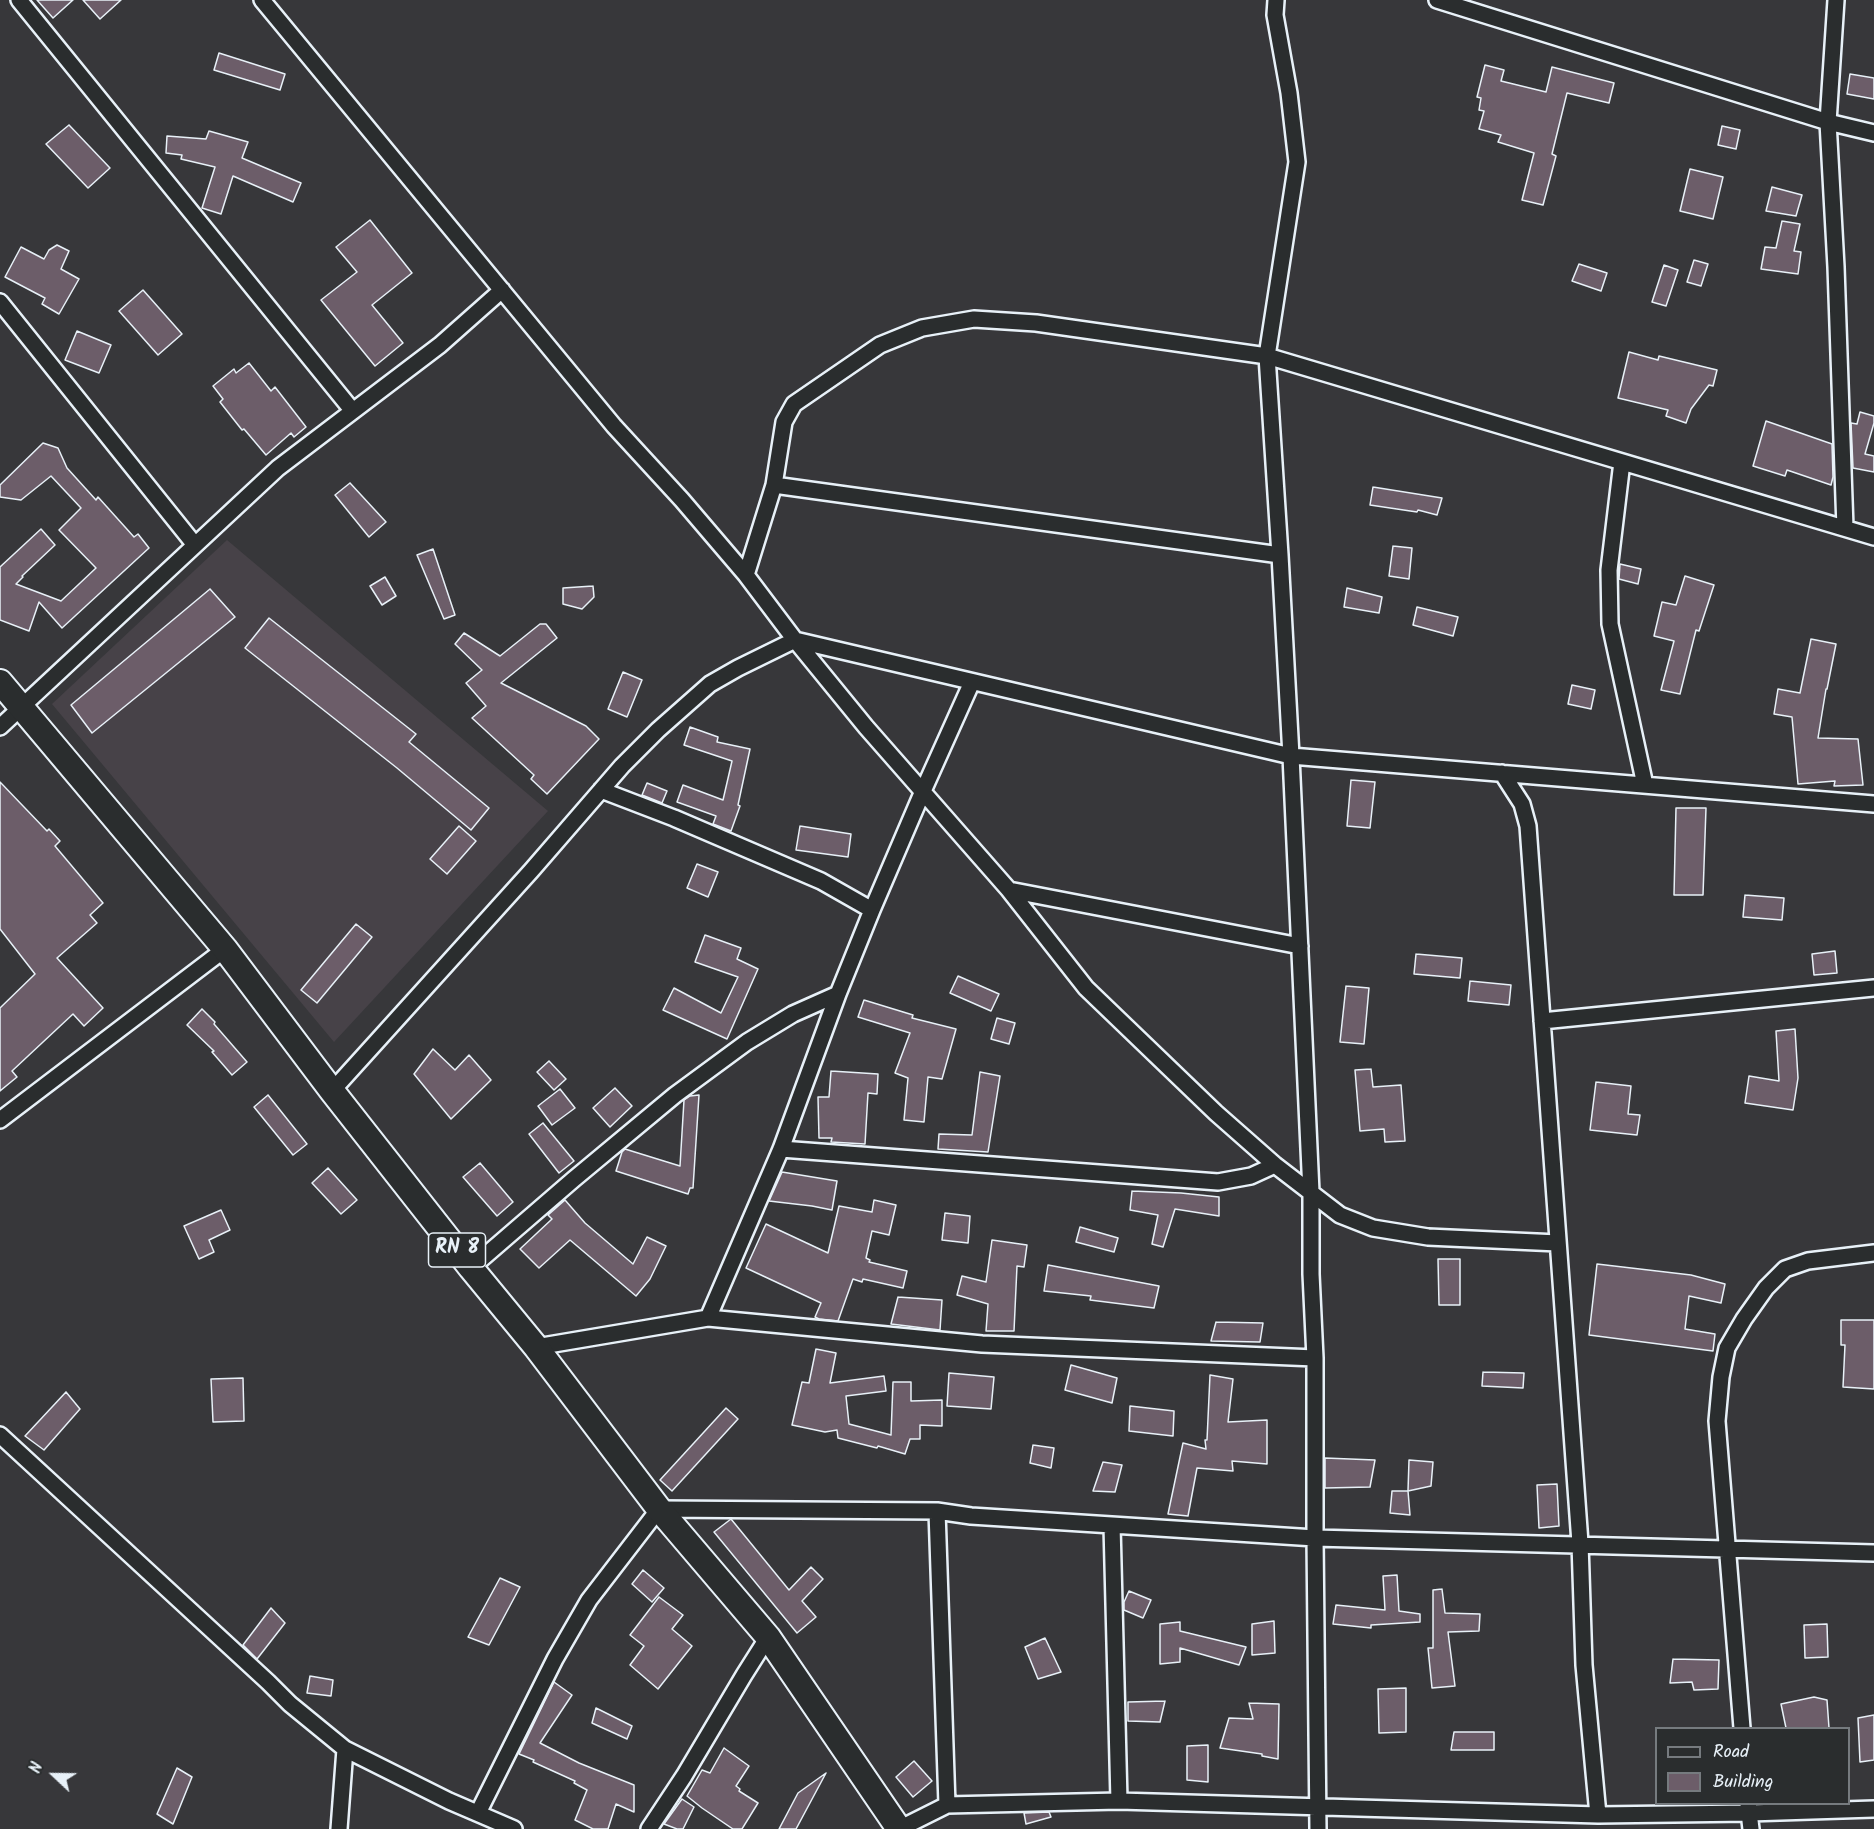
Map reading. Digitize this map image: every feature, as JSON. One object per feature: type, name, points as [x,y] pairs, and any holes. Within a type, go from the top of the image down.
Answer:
[{"type":"main road","name":"RN 8","points":[[0,682],[225,949],[332,1091],[536,1347],[659,1509],[768,1637],[899,1829]]},
{"type":"street","points":[[20,0],[352,410]]},
{"type":"street","points":[[262,0],[614,426],[682,500],[746,575],[795,640],[866,727],[1009,890],[1086,988],[1216,1113],[1275,1165],[1340,1215],[1373,1228],[1428,1237],[1558,1243]]},
{"type":"street","points":[[1276,0],[1275,15],[1289,93],[1297,162],[1267,357],[1291,756],[1311,1192],[1311,1274],[1315,1358],[1318,1829]]},
{"type":"street","points":[[1437,0],[1828,122],[1874,133]]},
{"type":"street","points":[[1836,0],[1828,122],[1836,267],[1845,528]]},
{"type":"street","points":[[0,727],[278,468],[440,345],[502,290]]},
{"type":"street","points":[[0,302],[195,545]]},
{"type":"street","points":[[746,575],[774,485],[784,422],[794,404],[880,345],[922,328],[974,319],[1036,323],[1267,357],[1874,537]]},
{"type":"street","points":[[1622,462],[1609,570],[1610,624],[1645,785]]},
{"type":"street","points":[[774,485],[1280,555]]},
{"type":"street","points":[[332,1091],[502,904],[622,766],[658,730],[710,684],[795,640],[1291,756],[1874,804]]},
{"type":"street","points":[[708,1318],[781,1149],[838,994],[872,910],[972,682]]},
{"type":"street","points":[[1502,773],[1522,804],[1528,826],[1580,1544],[1584,1665],[1598,1815]]},
{"type":"street","points":[[602,790],[821,881],[872,910]]},
{"type":"street","points":[[1009,890],[1300,946]]},
{"type":"street","points":[[0,1120],[225,949]]},
{"type":"street","points":[[1542,1021],[1874,988]]},
{"type":"street","points":[[471,1268],[675,1095],[756,1037],[793,1014],[838,994]]},
{"type":"street","points":[[781,1149],[1218,1182],[1251,1176],[1275,1165]]},
{"type":"street","points":[[1742,1727],[1717,1421],[1721,1377],[1727,1348],[1766,1288],[1785,1269],[1808,1261],[1874,1252]]},
{"type":"street","points":[[536,1347],[708,1318],[982,1344],[1315,1358]]},
{"type":"street","points":[[0,1435],[290,1704],[345,1749],[514,1829]]},
{"type":"street","points":[[478,1813],[555,1659],[589,1600],[659,1509],[937,1511],[971,1516],[1315,1538],[1874,1553]]},
{"type":"street","points":[[937,1511],[947,1805]]},
{"type":"street","points":[[1112,1525],[1119,1801]]},
{"type":"street","points":[[650,1829],[768,1637]]},
{"type":"street","points":[[339,1829],[345,1749]]},
{"type":"street","points":[[899,1829],[947,1805],[1119,1801],[1598,1815],[1749,1808],[1874,1809]]},
{"type":"street","points":[[1749,1808],[1751,1829]]},
{"type":"shaded area","points":[[227,540],[548,811],[334,1042],[52,704]]},
{"type":"building","points":[[37,0],[73,0],[53,18]]},
{"type":"building","points":[[83,0],[121,0],[100,19]]},
{"type":"building","points":[[219,53],[285,74],[280,90],[214,70]]},
{"type":"building","points":[[1485,65],[1504,70],[1501,81],[1546,92],[1552,67],[1614,83],[1609,103],[1567,93],[1552,154],[1556,156],[1543,205],[1522,200],[1534,153],[1498,142],[1501,135],[1479,129],[1484,111],[1479,110],[1481,98],[1477,97]]},
{"type":"building","points":[[1850,74],[1874,78],[1874,99],[1847,94]]},
{"type":"building","points":[[69,125],[110,168],[88,188],[46,144]]},
{"type":"building","points":[[1722,126],[1740,130],[1736,149],[1718,145]]},
{"type":"building","points":[[209,131],[248,142],[242,158],[301,183],[293,202],[233,176],[221,214],[202,208],[215,167],[181,159],[182,155],[166,153],[167,136],[206,139]]},
{"type":"building","points":[[1690,169],[1723,177],[1713,219],[1680,211]]},
{"type":"building","points":[[1772,187],[1802,195],[1796,216],[1766,211]]},
{"type":"building","points":[[370,220],[412,273],[372,305],[403,343],[375,366],[321,300],[357,272],[336,247]]},
{"type":"building","points":[[1782,221],[1800,224],[1794,251],[1801,252],[1798,274],[1761,269],[1765,247],[1776,248]]},
{"type":"building","points":[[57,245],[69,251],[61,269],[79,279],[59,314],[42,304],[45,298],[5,277],[21,247],[44,259],[49,250]]},
{"type":"building","points":[[1694,260],[1708,264],[1701,286],[1687,282]]},
{"type":"building","points":[[1579,264],[1607,273],[1601,291],[1572,281]]},
{"type":"building","points":[[1664,265],[1678,270],[1666,306],[1652,302]]},
{"type":"building","points":[[143,290],[182,334],[158,355],[119,311]]},
{"type":"building","points":[[77,331],[111,345],[99,373],[65,360]]},
{"type":"building","points":[[1629,352],[1658,360],[1659,356],[1717,370],[1713,386],[1709,385],[1691,409],[1686,423],[1666,416],[1668,410],[1618,398]]},
{"type":"building","points":[[249,363],[271,391],[275,387],[306,427],[294,437],[291,433],[266,455],[220,402],[223,399],[213,386],[234,369],[236,373]]},
{"type":"building","points":[[1860,412],[1874,416],[1865,454],[1874,456],[1874,472],[1853,468],[1851,423],[1857,424]]},
{"type":"building","points":[[1766,421],[1832,444],[1833,477],[1831,485],[1787,470],[1785,476],[1753,466]]},
{"type":"building","points":[[43,443],[58,448],[67,468],[96,500],[98,497],[134,537],[138,534],[149,548],[62,628],[39,602],[29,631],[0,620],[0,567],[41,529],[55,545],[16,584],[61,601],[96,568],[59,530],[81,508],[51,476],[21,500],[0,497],[0,485]]},
{"type":"building","points":[[350,483],[386,522],[369,537],[335,495]]},
{"type":"building","points":[[1373,487],[1442,498],[1437,515],[1418,510],[1417,512],[1370,505]]},
{"type":"building","points":[[1393,546],[1412,548],[1409,579],[1389,576]]},
{"type":"building","points":[[433,549],[455,615],[444,619],[417,555]]},
{"type":"building","points":[[1620,564],[1641,569],[1638,584],[1619,579]]},
{"type":"building","points":[[1685,576],[1714,585],[1699,631],[1696,630],[1680,694],[1661,690],[1674,641],[1654,636],[1662,602],[1676,605]]},
{"type":"building","points":[[385,577],[396,596],[382,605],[370,586]]},
{"type":"building","points":[[593,586],[594,597],[582,609],[563,604],[563,588]]},
{"type":"building","points":[[1347,588],[1382,597],[1379,613],[1344,607]]},
{"type":"building","points":[[210,589],[235,617],[92,733],[71,705]]},
{"type":"building","points":[[1417,607],[1458,617],[1453,636],[1413,625]]},
{"type":"building","points":[[269,618],[416,734],[409,742],[489,808],[471,830],[397,768],[245,648]]},
{"type":"building","points":[[540,624],[546,624],[557,638],[501,683],[586,726],[599,739],[547,794],[531,779],[534,775],[472,718],[486,706],[466,683],[482,670],[455,644],[464,633],[500,656]]},
{"type":"building","points":[[1811,639],[1836,644],[1818,738],[1858,739],[1863,785],[1834,786],[1835,781],[1798,784],[1792,717],[1774,714],[1778,689],[1800,693]]},
{"type":"building","points":[[623,672],[642,680],[627,717],[608,709]]},
{"type":"building","points":[[1572,685],[1595,690],[1591,709],[1568,704]]},
{"type":"building","points":[[690,727],[718,737],[717,742],[750,749],[738,805],[740,806],[731,831],[713,824],[716,816],[677,802],[683,785],[723,800],[732,761],[684,745]]},
{"type":"building","points":[[1351,780],[1375,782],[1370,828],[1347,826]]},
{"type":"building","points":[[0,782],[47,831],[49,829],[60,841],[55,846],[103,903],[90,915],[97,923],[57,958],[103,1008],[84,1026],[73,1014],[12,1071],[17,1077],[0,1091],[0,1008],[35,974],[0,929]]},
{"type":"building","points":[[647,783],[667,791],[662,803],[642,795]]},
{"type":"building","points":[[1676,808],[1706,808],[1703,895],[1674,895]]},
{"type":"building","points":[[459,826],[476,841],[447,874],[430,859]]},
{"type":"building","points":[[800,826],[851,834],[848,857],[796,850]]},
{"type":"building","points":[[697,864],[718,872],[708,897],[687,888]]},
{"type":"building","points":[[1745,895],[1784,898],[1782,920],[1743,917]]},
{"type":"building","points":[[356,924],[372,937],[317,1003],[301,990]]},
{"type":"building","points":[[705,935],[741,948],[737,959],[758,969],[727,1039],[663,1010],[674,988],[721,1013],[738,977],[695,962]]},
{"type":"building","points":[[1835,951],[1837,973],[1814,975],[1812,954]]},
{"type":"building","points":[[1416,954],[1462,958],[1460,978],[1414,974]]},
{"type":"building","points":[[958,976],[999,994],[991,1011],[950,993]]},
{"type":"building","points":[[1470,981],[1511,985],[1509,1005],[1468,1001]]},
{"type":"building","points":[[1346,986],[1369,988],[1364,1044],[1340,1042]]},
{"type":"building","points":[[864,1000],[913,1015],[912,1018],[956,1029],[942,1079],[928,1077],[924,1122],[904,1120],[908,1078],[895,1073],[910,1033],[858,1017]]},
{"type":"building","points":[[202,1009],[247,1062],[232,1075],[212,1052],[214,1051],[187,1025]]},
{"type":"building","points":[[997,1018],[1015,1023],[1009,1044],[991,1039]]},
{"type":"building","points":[[1795,1029],[1798,1078],[1793,1110],[1745,1103],[1749,1076],[1779,1081],[1776,1031]]},
{"type":"building","points":[[433,1049],[455,1070],[469,1055],[491,1080],[451,1119],[414,1074]]},
{"type":"building","points":[[549,1061],[566,1079],[554,1090],[537,1072]]},
{"type":"building","points":[[1371,1069],[1373,1087],[1401,1085],[1405,1141],[1385,1142],[1384,1129],[1360,1131],[1355,1070]]},
{"type":"building","points":[[831,1071],[878,1074],[877,1094],[868,1093],[865,1144],[831,1142],[832,1138],[819,1138],[818,1097],[829,1097]]},
{"type":"building","points":[[980,1072],[1000,1076],[988,1152],[938,1149],[939,1134],[972,1135]]},
{"type":"building","points":[[1596,1082],[1631,1086],[1628,1114],[1640,1115],[1637,1135],[1590,1130]]},
{"type":"building","points":[[615,1088],[632,1106],[610,1127],[593,1108]]},
{"type":"building","points":[[560,1089],[575,1108],[552,1125],[538,1106]]},
{"type":"building","points":[[268,1095],[307,1144],[293,1155],[254,1107]]},
{"type":"building","points":[[699,1095],[693,1188],[690,1188],[688,1194],[616,1171],[625,1149],[680,1166],[684,1100],[690,1096]]},
{"type":"building","points":[[543,1123],[574,1161],[559,1173],[529,1134]]},
{"type":"building","points":[[480,1163],[513,1202],[497,1216],[463,1177]]},
{"type":"building","points":[[328,1168],[357,1200],[341,1214],[312,1183]]},
{"type":"building","points":[[782,1172],[837,1181],[832,1210],[769,1201]]},
{"type":"building","points":[[1132,1191],[1219,1197],[1219,1216],[1175,1209],[1163,1247],[1152,1244],[1158,1215],[1130,1210]]},
{"type":"building","points":[[565,1200],[585,1223],[633,1264],[647,1237],[666,1246],[650,1279],[636,1296],[570,1240],[539,1268],[520,1249],[552,1219],[548,1215]]},
{"type":"building","points":[[874,1200],[896,1205],[889,1235],[872,1231],[866,1258],[870,1260],[869,1262],[907,1271],[903,1288],[853,1279],[838,1321],[819,1319],[815,1317],[821,1303],[746,1268],[766,1224],[828,1253],[839,1206],[872,1212]]},
{"type":"building","points":[[221,1210],[230,1230],[209,1240],[214,1252],[199,1259],[184,1226]]},
{"type":"building","points":[[945,1213],[970,1216],[968,1243],[942,1240]]},
{"type":"building","points":[[1080,1227],[1118,1238],[1114,1252],[1076,1242]]},
{"type":"building","points":[[992,1240],[1027,1245],[1024,1267],[1017,1266],[1014,1331],[986,1331],[988,1304],[957,1295],[962,1276],[986,1282]]},
{"type":"building","points":[[1438,1259],[1460,1259],[1460,1305],[1439,1305]]},
{"type":"building","points":[[1597,1264],[1691,1275],[1725,1284],[1721,1303],[1689,1296],[1685,1329],[1715,1334],[1713,1351],[1589,1335]]},
{"type":"building","points":[[1048,1265],[1159,1286],[1154,1308],[1090,1300],[1091,1296],[1044,1291]]},
{"type":"building","points":[[898,1297],[942,1300],[940,1330],[891,1324]]},
{"type":"building","points":[[1841,1320],[1874,1320],[1874,1389],[1843,1387],[1845,1345],[1841,1345]]},
{"type":"building","points":[[1216,1322],[1263,1323],[1260,1342],[1211,1341]]},
{"type":"building","points":[[816,1349],[836,1353],[830,1383],[884,1376],[886,1391],[846,1396],[849,1424],[891,1435],[893,1382],[911,1382],[911,1401],[942,1400],[942,1426],[920,1425],[920,1439],[910,1439],[905,1454],[838,1438],[837,1430],[825,1432],[792,1425],[802,1382],[809,1383]]},
{"type":"building","points":[[1071,1365],[1117,1378],[1112,1403],[1065,1390]]},
{"type":"building","points":[[1483,1372],[1524,1373],[1523,1388],[1482,1386]]},
{"type":"building","points":[[949,1373],[994,1377],[991,1409],[947,1406]]},
{"type":"building","points":[[1210,1375],[1233,1379],[1228,1422],[1267,1420],[1267,1464],[1232,1461],[1233,1471],[1197,1468],[1188,1516],[1168,1514],[1183,1443],[1206,1449]]},
{"type":"building","points":[[243,1378],[244,1421],[213,1422],[211,1379]]},
{"type":"building","points":[[66,1392],[80,1409],[44,1450],[25,1436]]},
{"type":"building","points":[[1130,1406],[1174,1411],[1173,1436],[1129,1431]]},
{"type":"building","points":[[726,1408],[738,1419],[672,1491],[660,1480]]},
{"type":"building","points":[[1033,1445],[1054,1448],[1051,1468],[1030,1463]]},
{"type":"building","points":[[1325,1458],[1375,1460],[1370,1487],[1325,1488]]},
{"type":"building","points":[[1409,1460],[1433,1462],[1431,1486],[1408,1491]]},
{"type":"building","points":[[1103,1462],[1122,1465],[1115,1492],[1093,1491]]},
{"type":"building","points":[[1557,1484],[1559,1526],[1539,1528],[1537,1485]]},
{"type":"building","points":[[1392,1491],[1408,1491],[1410,1515],[1390,1513]]},
{"type":"building","points":[[731,1519],[789,1590],[811,1567],[823,1579],[802,1601],[816,1617],[797,1633],[714,1532]]},
{"type":"building","points":[[643,1570],[664,1588],[652,1602],[632,1584]]},
{"type":"building","points":[[1397,1575],[1399,1611],[1420,1614],[1420,1622],[1371,1625],[1371,1628],[1333,1624],[1336,1605],[1385,1610],[1383,1576]]},
{"type":"building","points":[[500,1578],[520,1587],[489,1645],[468,1637]]},
{"type":"building","points":[[1442,1589],[1445,1613],[1480,1614],[1479,1631],[1448,1632],[1455,1686],[1432,1688],[1428,1648],[1433,1648],[1433,1590]]},
{"type":"building","points":[[1129,1591],[1151,1600],[1143,1618],[1124,1610],[1124,1602]]},
{"type":"building","points":[[659,1597],[683,1615],[672,1629],[692,1646],[658,1689],[630,1665],[644,1646],[630,1635]]},
{"type":"building","points":[[271,1608],[285,1623],[257,1659],[243,1645]]},
{"type":"building","points":[[1274,1621],[1275,1653],[1252,1655],[1252,1624]]},
{"type":"building","points":[[1180,1622],[1180,1631],[1246,1647],[1239,1665],[1180,1648],[1180,1662],[1160,1664],[1160,1624]]},
{"type":"building","points":[[1827,1624],[1828,1657],[1805,1658],[1804,1625]]},
{"type":"building","points":[[1045,1638],[1061,1672],[1038,1679],[1025,1647]]},
{"type":"building","points":[[1673,1659],[1719,1660],[1718,1689],[1694,1690],[1692,1682],[1670,1683]]},
{"type":"building","points":[[310,1676],[333,1680],[331,1696],[307,1693]]},
{"type":"building","points":[[554,1682],[572,1695],[540,1743],[579,1763],[634,1785],[634,1812],[616,1804],[608,1829],[593,1829],[575,1820],[587,1790],[574,1783],[575,1781],[519,1754]]},
{"type":"building","points":[[1406,1688],[1406,1732],[1379,1733],[1378,1689]]},
{"type":"building","points":[[1814,1697],[1827,1700],[1829,1727],[1786,1727],[1781,1704]]},
{"type":"building","points":[[1165,1701],[1160,1722],[1128,1721],[1128,1702]]},
{"type":"building","points":[[1249,1703],[1279,1704],[1278,1759],[1262,1756],[1262,1754],[1220,1748],[1229,1718],[1253,1719]]},
{"type":"building","points":[[596,1708],[632,1726],[627,1739],[592,1723]]},
{"type":"building","points":[[1874,1715],[1874,1760],[1860,1762],[1858,1718]]},
{"type":"building","points":[[1454,1732],[1494,1732],[1494,1750],[1451,1750]]},
{"type":"building","points":[[1208,1745],[1208,1782],[1187,1780],[1187,1746]]},
{"type":"building","points":[[724,1748],[749,1766],[736,1786],[740,1789],[739,1791],[758,1803],[742,1829],[733,1829],[687,1796],[702,1770],[710,1773]]},
{"type":"building","points":[[914,1761],[932,1781],[913,1797],[896,1777]]},
{"type":"building","points":[[177,1768],[192,1777],[173,1824],[157,1814]]},
{"type":"building","points":[[826,1773],[796,1829],[779,1829],[798,1793]]},
{"type":"building","points":[[682,1799],[694,1807],[683,1829],[664,1824]]},
{"type":"building","points":[[1049,1812],[1051,1817],[1026,1824],[1024,1813]]}]
